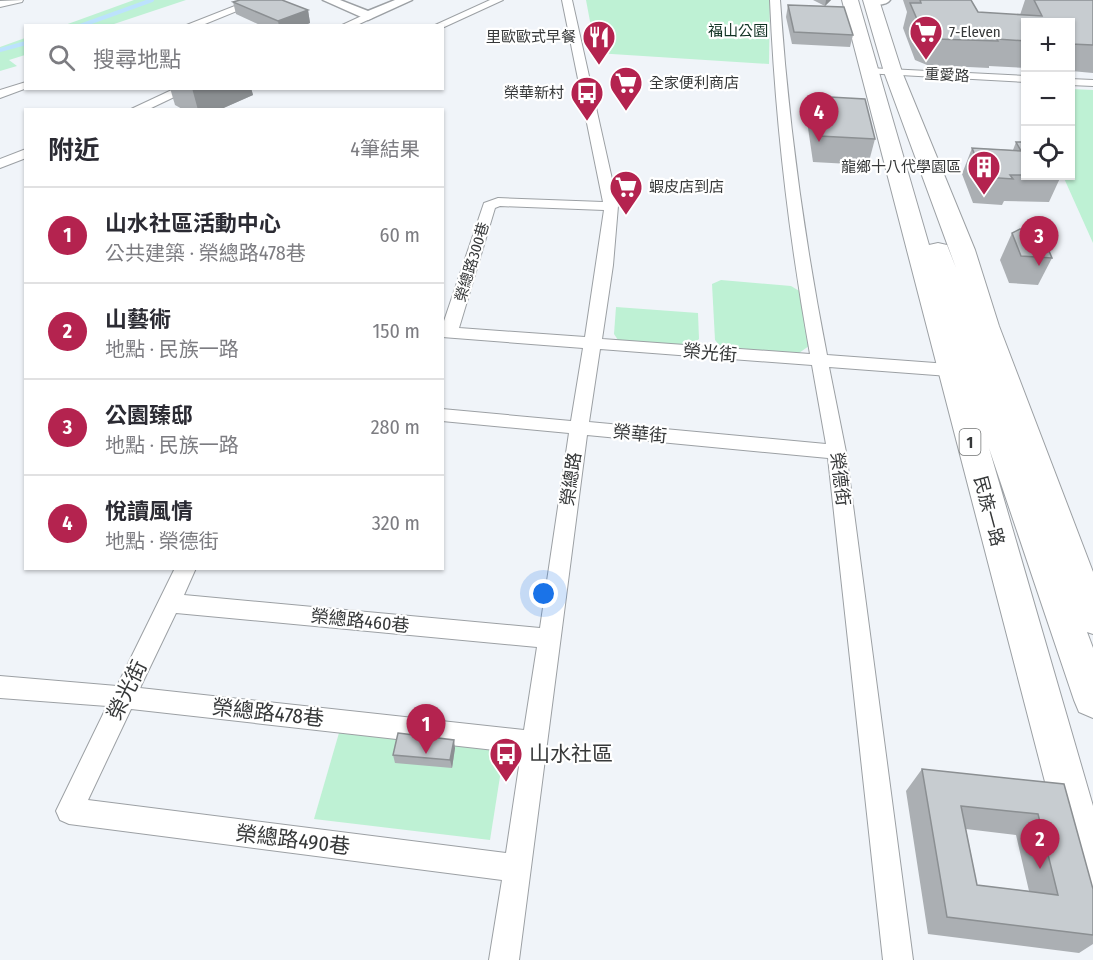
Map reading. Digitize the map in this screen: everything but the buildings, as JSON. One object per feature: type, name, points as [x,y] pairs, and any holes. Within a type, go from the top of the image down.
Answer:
[{"type":"main road","name":"民族一路","points":[[850,0],[982,251],[1009,338],[1093,557]]},
{"type":"main road","name":"民族一路","points":[[860,0],[887,72],[963,250],[986,326],[1093,619]]},
{"type":"main road","name":"民族一路","points":[[873,0],[887,72],[1093,882]]},
{"type":"main road","name":"民族一路","points":[[884,0],[887,72]]},
{"type":"main road","name":"民族一路","points":[[964,371],[1093,700]]},
{"type":"street","points":[[0,4],[18,0]]},
{"type":"street","points":[[194,24],[260,0]]},
{"type":"street","points":[[329,0],[369,16]]},
{"type":"street","points":[[350,24],[406,0]]},
{"type":"street","points":[[443,24],[498,0]]},
{"type":"street","name":"榮總路","points":[[504,960],[579,428],[605,265],[611,206],[567,0]]},
{"type":"street","name":"榮德街","points":[[775,0],[779,73],[804,278],[837,452],[898,960]]},
{"type":"street","points":[[873,0],[884,0]]},
{"type":"street","name":"重愛路","points":[[887,72],[1021,79]]},
{"type":"street","points":[[1075,82],[1093,83]]},
{"type":"street","points":[[0,94],[24,86]]},
{"type":"street","points":[[140,108],[183,90]]},
{"type":"street","points":[[2,161],[24,154]]},
{"type":"street","name":"榮總路300巷","points":[[446,332],[489,206],[498,202],[611,206]]},
{"type":"street","name":"榮光街","points":[[446,332],[964,371]]},
{"type":"street","name":"榮華街","points":[[444,415],[837,452]]},
{"type":"street","name":"榮光街","points":[[69,811],[185,570]]},
{"type":"street","name":"榮總路460巷","points":[[170,603],[550,639]]},
{"type":"street","name":"榮總路478巷","points":[[0,687],[124,697],[535,743]]},
{"type":"street","name":"榮總路490巷","points":[[69,811],[517,868]]},
{"type":"green space","points":[[134,0],[186,0],[114,24],[68,24]]},
{"type":"green space","name":"福山公園","points":[[586,0],[770,0],[769,64],[596,53]]},
{"type":"green space","points":[[24,38],[24,55],[9,60],[17,66],[0,71],[0,47]]},
{"type":"green space","points":[[1075,89],[1093,90],[1093,243],[1065,180],[1075,180]]},
{"type":"green space","points":[[721,280],[791,286],[801,292],[809,346],[799,353],[721,347],[715,340],[712,284]]},
{"type":"green space","points":[[616,307],[698,313],[699,339],[691,346],[618,340],[614,334]]},
{"type":"green space","points":[[341,726],[505,745],[490,840],[314,819]]},
{"type":"waterway","points":[[86,24],[152,0]]},
{"type":"waterway","points":[[0,50],[24,44]]},
{"type":"place","name":"7-Eleven","points":[[926,61]]},
{"type":"place","name":"里歐歐式早餐","points":[[599,66]]},
{"type":"place","name":"全家便利商店","points":[[626,112]]},
{"type":"place","name":"榮華新村","points":[[587,122]]},
{"type":"place","name":"悅讀風情","points":[[819,142]]},
{"type":"place","name":"龍鄉十八代學園區","points":[[984,196]]},
{"type":"place","name":"蝦皮店到店","points":[[626,216]]},
{"type":"place","name":"公園臻邸","points":[[1039,266]]},
{"type":"place","name":"山水社區活動中心","points":[[426,754]]},
{"type":"place","name":"山水社區","points":[[506,783]]},
{"type":"place","name":"山藝術","points":[[1040,869]]}]
